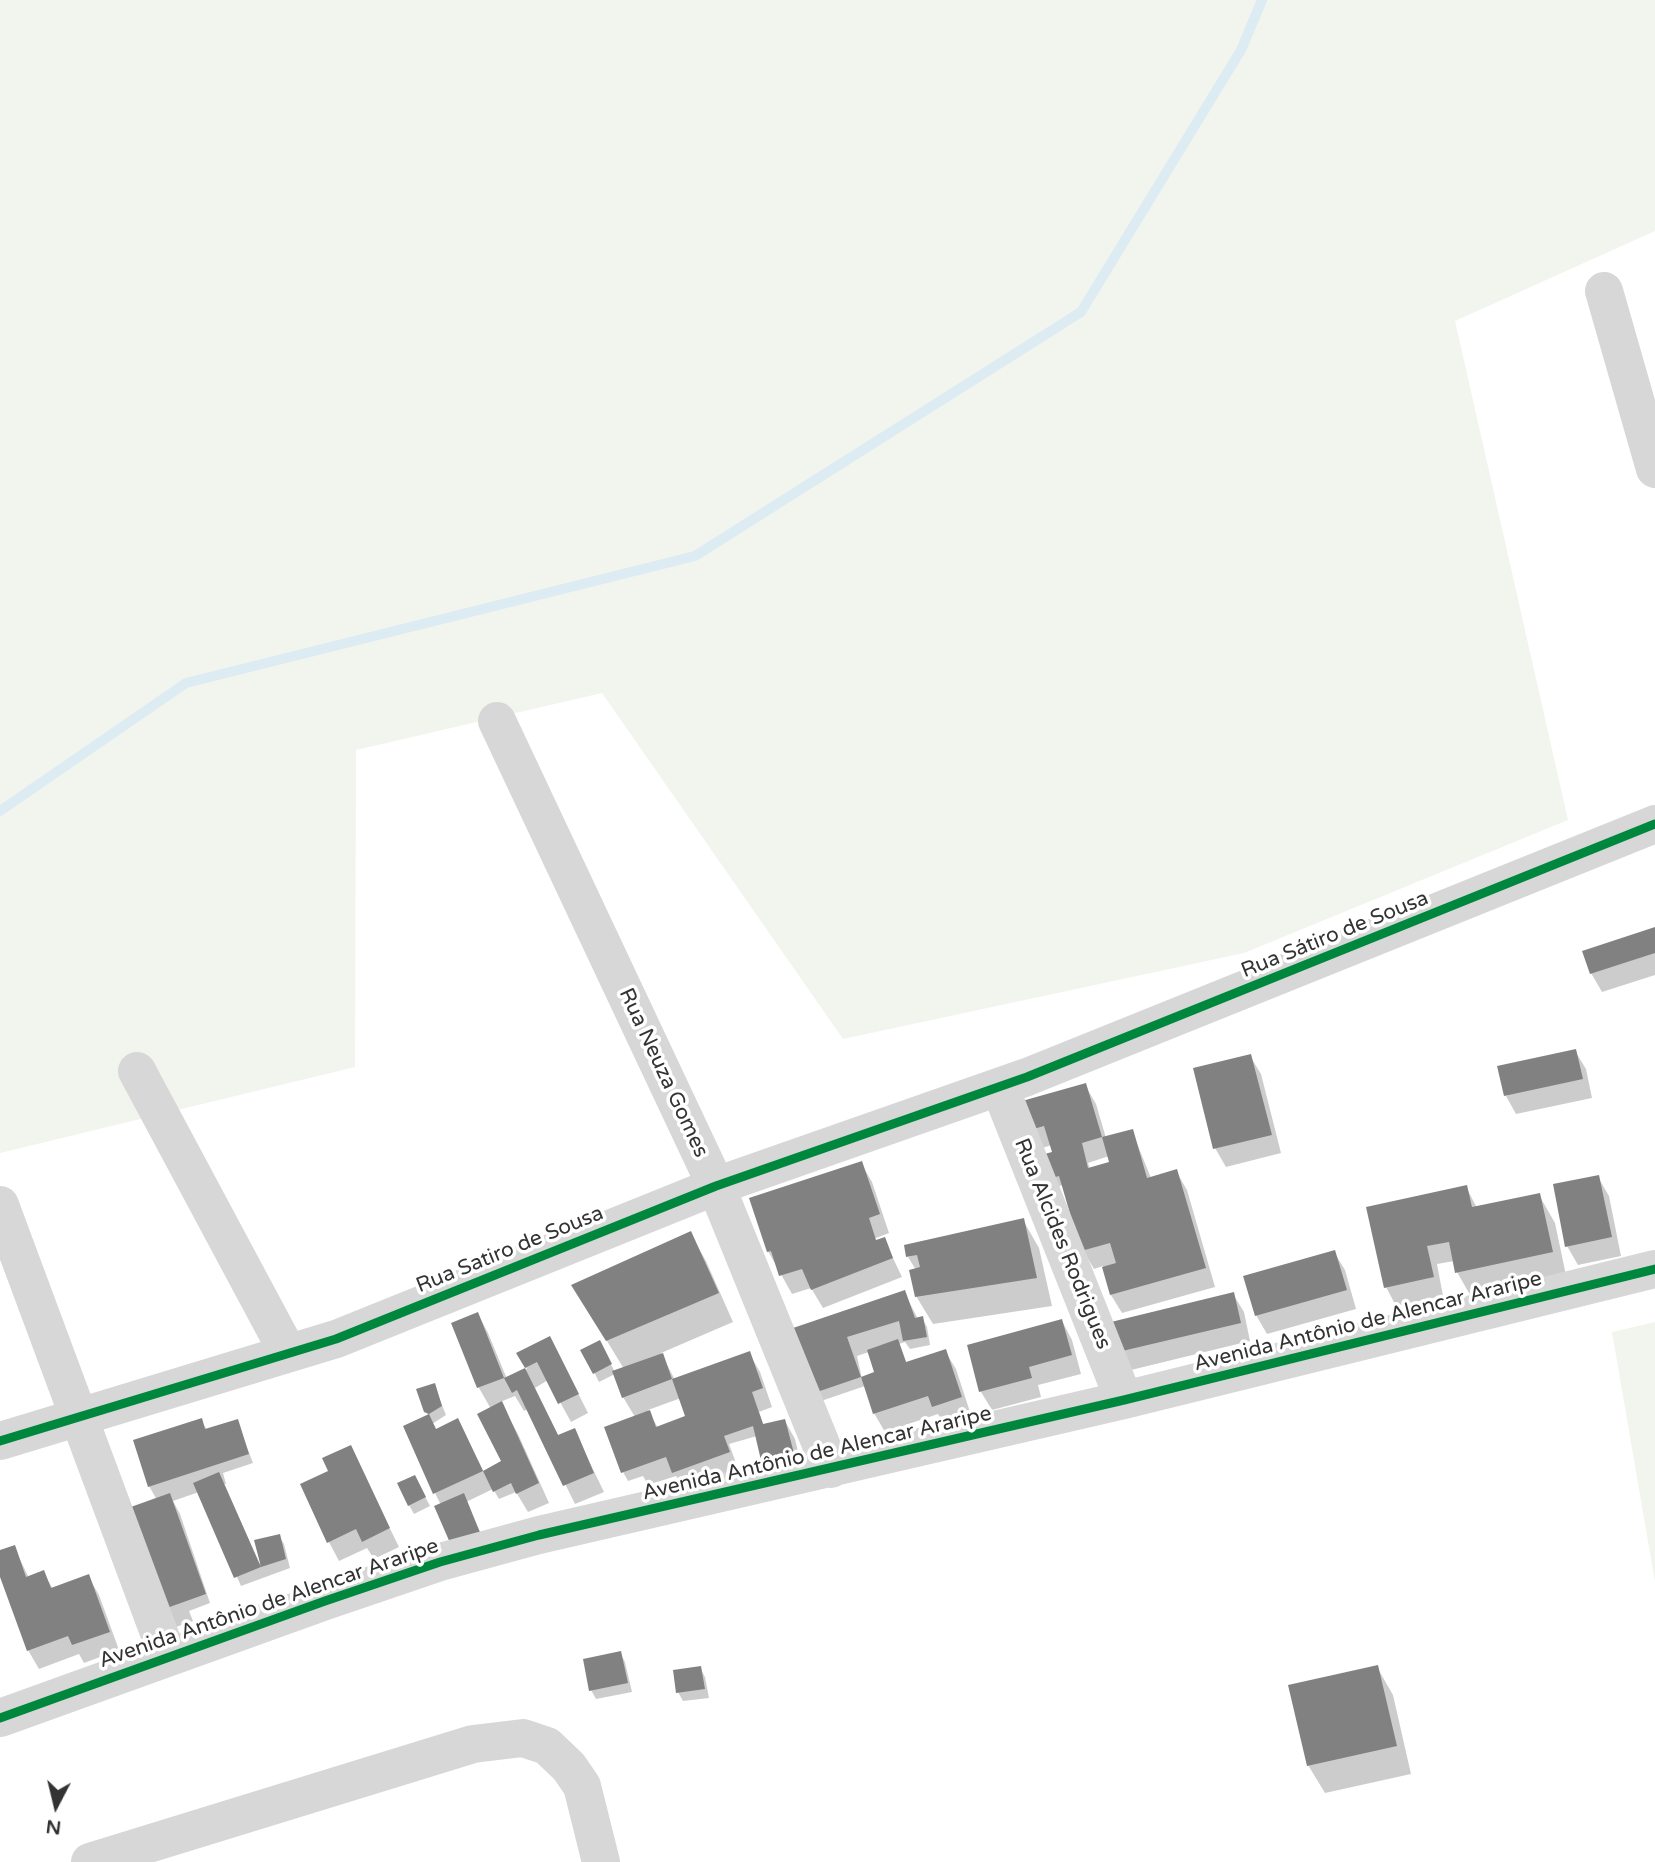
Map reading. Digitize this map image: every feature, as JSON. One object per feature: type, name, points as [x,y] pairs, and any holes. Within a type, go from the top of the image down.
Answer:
[{"type":"street","points":[[1604,291],[1655,469]]},
{"type":"street","name":"Rua Neuza Gomes","points":[[497,721],[716,1186],[831,1469]]},
{"type":"street","name":"Rua Sátiro de Sousa","points":[[1014,1082],[1655,824]]},
{"type":"street","points":[[137,1071],[288,1353]]},
{"type":"street","name":"Rua Satiro de Sousa","points":[[0,1441],[337,1339],[716,1186],[1014,1082]]},
{"type":"street","name":"Rua Alcides Rodrigues","points":[[1014,1082],[1124,1400]]},
{"type":"street","points":[[0,1205],[168,1657]]},
{"type":"street","name":"Avenida Antônio de Alencar Araripe","points":[[0,1718],[440,1562],[540,1535],[1124,1400],[1655,1269]]},
{"type":"street","points":[[90,1862],[473,1744],[523,1738],[547,1746],[569,1767],[582,1786],[601,1862]]},
{"type":"shaded area","points":[[0,0],[1655,0],[1655,231],[1455,321],[1568,820],[1244,953],[843,1039],[602,693],[356,750],[355,1067],[0,1153]]},
{"type":"shaded area","points":[[1655,1322],[1655,1582],[1612,1332]]},
{"type":"building","points":[[1655,927],[1655,953],[1590,974],[1582,951]]},
{"type":"building","points":[[1576,1049],[1583,1079],[1504,1096],[1497,1066]]},
{"type":"building","points":[[1251,1054],[1272,1135],[1213,1149],[1193,1068]]},
{"type":"building","points":[[1086,1083],[1102,1137],[1133,1129],[1147,1178],[1177,1169],[1206,1268],[1110,1295],[1102,1267],[1116,1263],[1110,1243],[1081,1251],[1059,1176],[1045,1180],[1037,1156],[1052,1152],[1044,1126],[1030,1130],[1022,1101]],"holes":[[[1102,1137],[1109,1162],[1088,1168],[1082,1143]]]},
{"type":"building","points":[[862,1161],[880,1214],[869,1218],[876,1240],[885,1237],[893,1258],[811,1290],[802,1269],[779,1276],[771,1251],[767,1252],[749,1198]]},
{"type":"building","points":[[1599,1175],[1612,1237],[1565,1247],[1553,1184]]},
{"type":"building","points":[[1467,1185],[1472,1207],[1540,1193],[1553,1252],[1455,1273],[1449,1242],[1427,1246],[1434,1277],[1384,1288],[1366,1207]]},
{"type":"building","points":[[1024,1218],[1037,1278],[915,1297],[909,1270],[920,1267],[917,1255],[906,1257],[904,1245]]},
{"type":"building","points":[[691,1231],[719,1293],[606,1341],[571,1285]]},
{"type":"building","points":[[1335,1250],[1347,1290],[1255,1316],[1243,1276]]},
{"type":"building","points":[[905,1290],[915,1318],[923,1316],[927,1337],[903,1341],[899,1321],[847,1337],[861,1377],[814,1393],[793,1328]]},
{"type":"building","points":[[1234,1292],[1241,1323],[1118,1352],[1111,1322]]},
{"type":"building","points":[[478,1312],[504,1378],[477,1388],[451,1323]]},
{"type":"building","points":[[1062,1319],[1072,1355],[1029,1367],[1032,1378],[979,1392],[967,1345]]},
{"type":"building","points":[[550,1336],[579,1394],[558,1404],[537,1362],[525,1368],[516,1353]]},
{"type":"building","points":[[898,1339],[906,1362],[946,1349],[962,1397],[932,1407],[928,1396],[873,1414],[861,1377],[874,1372],[867,1350]]},
{"type":"building","points":[[600,1340],[612,1364],[593,1374],[580,1350]]},
{"type":"building","points":[[750,1351],[763,1388],[752,1392],[763,1424],[785,1419],[796,1461],[763,1469],[753,1426],[724,1436],[730,1452],[672,1473],[666,1457],[621,1473],[604,1427],[650,1410],[656,1427],[685,1416],[672,1379]]},
{"type":"building","points":[[663,1353],[672,1379],[622,1398],[612,1371]]},
{"type":"building","points":[[525,1368],[558,1435],[575,1428],[594,1473],[563,1486],[517,1390],[512,1393],[504,1378]]},
{"type":"building","points":[[435,1383],[442,1406],[429,1414],[424,1412],[416,1389]]},
{"type":"building","points":[[502,1401],[539,1483],[516,1494],[511,1483],[493,1492],[483,1471],[501,1461],[477,1414]]},
{"type":"building","points":[[429,1414],[436,1429],[458,1418],[483,1471],[433,1494],[403,1426]]},
{"type":"building","points":[[202,1418],[205,1429],[238,1419],[249,1454],[148,1487],[133,1440]]},
{"type":"building","points":[[351,1445],[390,1528],[362,1542],[356,1529],[327,1543],[300,1484],[328,1471],[322,1458]]},
{"type":"building","points":[[219,1472],[261,1567],[234,1578],[193,1483]]},
{"type":"building","points":[[415,1475],[426,1497],[408,1506],[397,1483]]},
{"type":"building","points":[[170,1493],[206,1594],[150,1614],[114,1513]]},
{"type":"building","points":[[464,1493],[483,1540],[454,1552],[434,1506]]},
{"type":"building","points":[[280,1534],[286,1559],[261,1567],[254,1540]]},
{"type":"building","points":[[15,1545],[26,1577],[44,1570],[51,1588],[89,1574],[110,1632],[72,1645],[68,1636],[27,1651],[0,1577],[0,1550]]},
{"type":"building","points":[[621,1651],[628,1683],[589,1691],[583,1659]]},
{"type":"building","points":[[1378,1665],[1397,1746],[1307,1766],[1288,1685]]},
{"type":"building","points":[[701,1666],[705,1689],[676,1693],[673,1670]]},
{"type":"waterway","points":[[0,811],[186,683],[695,556],[1081,312],[1241,50],[1262,0]]},
{"type":"cycle path","points":[[0,1441],[336,1339],[716,1186],[1027,1077],[1655,824]]},
{"type":"cycle path","points":[[0,1718],[325,1601],[440,1562],[539,1535],[1124,1400],[1655,1269]]}]
